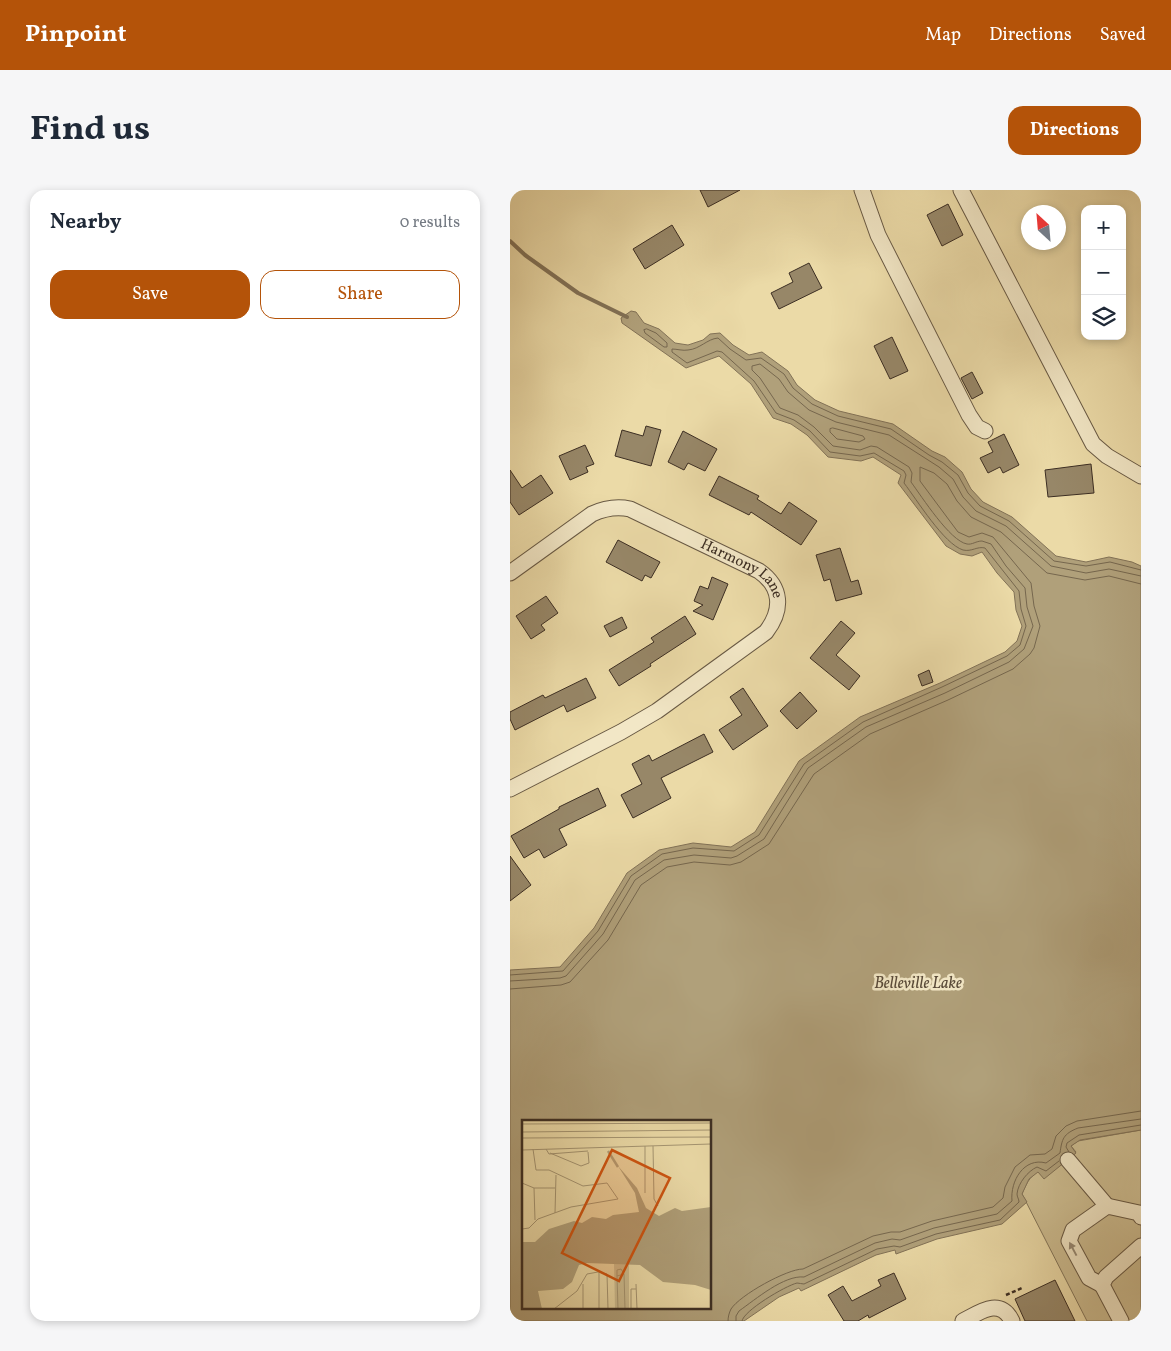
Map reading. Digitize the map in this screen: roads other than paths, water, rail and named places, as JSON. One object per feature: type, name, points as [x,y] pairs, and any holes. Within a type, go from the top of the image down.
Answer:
[{"type":"street","points":[[862,190],[878,234],[969,415],[977,427],[985,431]]},
{"type":"street","points":[[961,190],[1093,444],[1107,456],[1127,466],[1141,476]]},
{"type":"street","name":"Harmony Lane","points":[[510,573],[592,514],[602,509],[620,507],[630,509],[759,570],[770,580],[778,597],[778,609],[774,623],[766,632],[658,711],[621,732],[510,788]]},
{"type":"street","points":[[1068,1160],[1107,1206],[1139,1213],[1141,1217]]},
{"type":"street","points":[[1107,1206],[1073,1230],[1069,1241],[1089,1278],[1102,1285],[1121,1321]]},
{"type":"street","points":[[1102,1285],[1106,1277],[1141,1246]]},
{"type":"street","points":[[963,1321],[983,1311],[997,1308],[1006,1312],[1012,1321]]},
{"type":"water","name":"Belleville Lake","points":[[631,311],[636,312],[644,323],[659,329],[675,343],[688,345],[703,340],[710,334],[720,333],[733,345],[749,355],[762,352],[788,371],[797,385],[815,400],[839,411],[893,424],[932,451],[945,457],[962,472],[971,489],[983,502],[1012,517],[1056,556],[1086,562],[1109,557],[1141,566],[1141,1130],[1080,1140],[1071,1146],[1076,1153],[1044,1179],[1038,1172],[1029,1179],[1022,1194],[1027,1202],[1002,1224],[937,1239],[896,1254],[895,1250],[876,1255],[801,1291],[799,1288],[779,1297],[744,1321],[510,1321],[510,970],[560,967],[594,928],[627,873],[659,850],[693,843],[731,847],[755,832],[799,761],[860,717],[940,683],[1005,652],[1017,641],[1022,626],[1016,610],[1014,592],[982,552],[972,556],[960,554],[946,546],[898,483],[901,475],[873,457],[861,461],[828,457],[807,435],[791,424],[773,418],[751,384],[719,356],[686,368],[622,323],[621,318]]},
{"type":"waterway","points":[[510,241],[525,255],[578,293],[627,317]]}]
